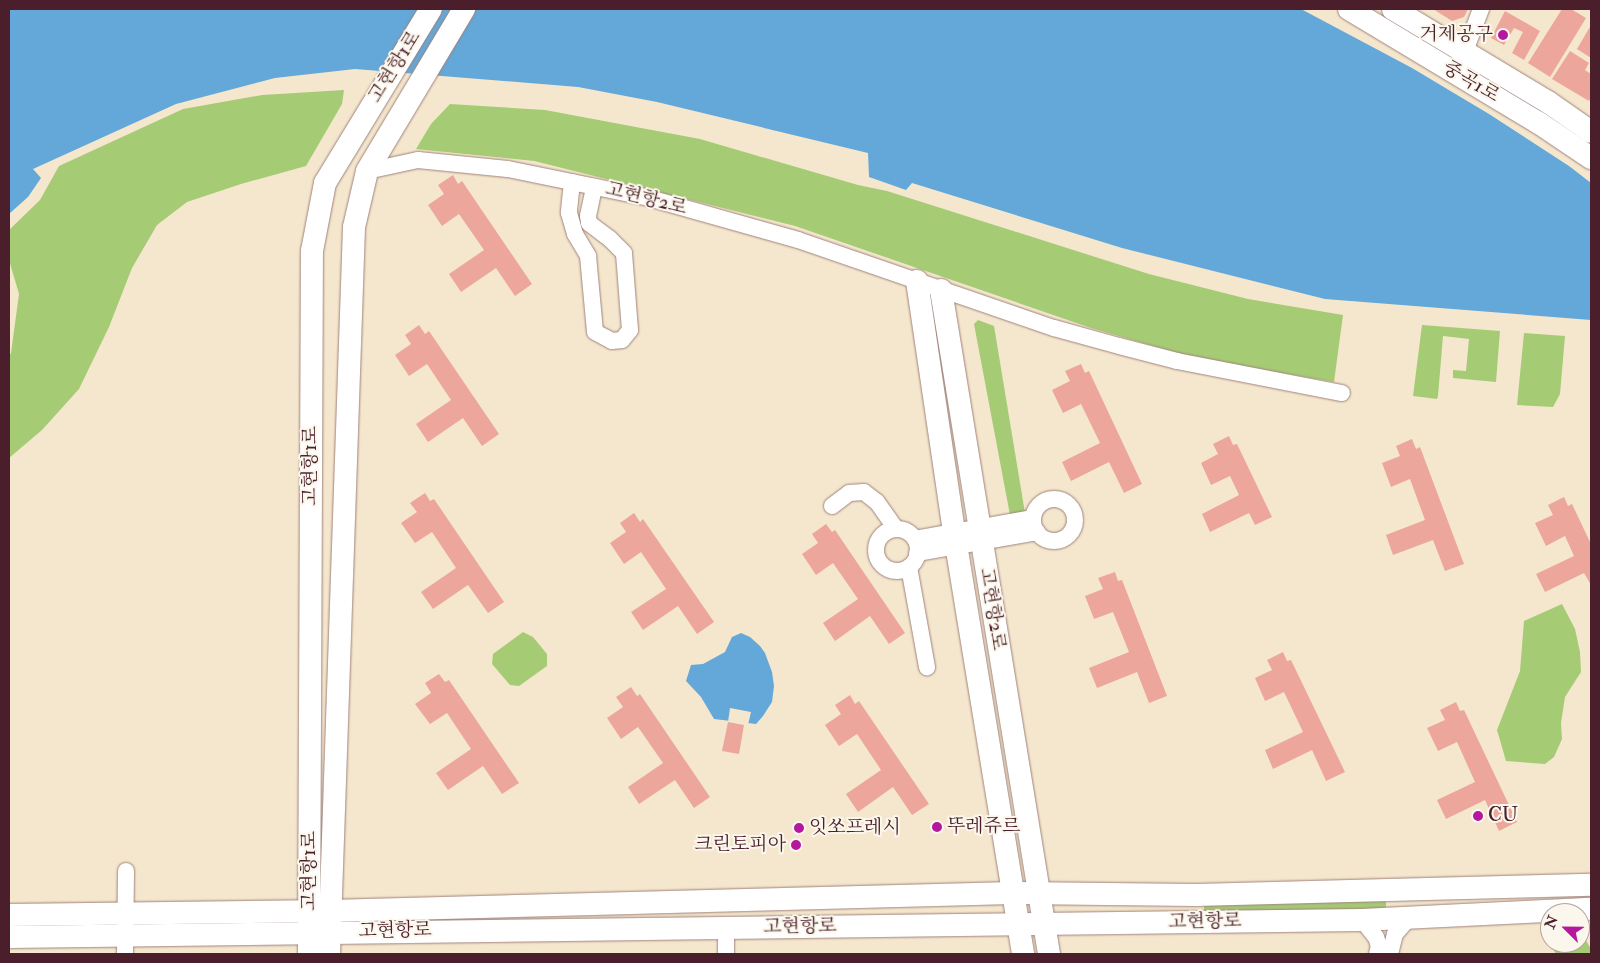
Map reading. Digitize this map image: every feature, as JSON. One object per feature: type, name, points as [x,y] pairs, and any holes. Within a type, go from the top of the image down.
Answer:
[{"type":"street","name":"고현항1로","points":[[319,933],[312,251],[325,183],[431,9]]},
{"type":"street","name":"고현항1로","points":[[319,933],[354,227],[367,171],[464,9]]},
{"type":"street","name":"중곡1로","points":[[1349,9],[1455,72],[1591,158]]},
{"type":"street","name":"중곡1로","points":[[1393,9],[1591,132]]},
{"type":"street","points":[[1455,72],[1466,53],[1481,9]]},
{"type":"street","name":"고현항2로","points":[[367,171],[418,160],[508,169],[572,182],[649,198],[798,240],[942,290],[1032,858],[1049,954]]},
{"type":"street","points":[[572,182],[569,213],[575,234],[588,256],[595,332],[612,341],[622,340],[630,330],[624,253],[610,239],[589,223],[588,216],[594,187]]},
{"type":"street","name":"고현항2로","points":[[917,280],[955,539],[1023,954]]},
{"type":"street","points":[[942,290],[1054,328],[1177,361],[1342,393]]},
{"type":"street","points":[[832,506],[849,493],[864,492],[877,502],[895,528]]},
{"type":"street","points":[[927,667],[914,553],[908,532],[895,528],[888,530],[878,539],[876,545],[878,559],[888,569],[895,571],[914,553],[955,539],[1035,525]]},
{"type":"street","points":[[1032,858],[1047,873],[1073,887],[1174,886],[1196,895]]},
{"type":"street","points":[[125,945],[126,871]]},
{"type":"street","name":"고현항로","points":[[9,937],[125,945],[1013,893],[1196,895],[1586,884]]},
{"type":"street","name":"고현항로","points":[[9,915],[124,913],[319,933],[1362,920],[1540,911]]},
{"type":"street","points":[[1390,954],[1395,934],[1410,917]]},
{"type":"street","points":[[1362,920],[1376,937],[1379,946],[1377,954]]},
{"type":"street","points":[[726,928],[726,954]]},
{"type":"green space","points":[[344,90],[342,104],[306,166],[241,184],[187,202],[157,225],[132,268],[109,327],[79,389],[42,430],[9,458],[9,356],[19,294],[9,260],[9,230],[40,200],[59,166],[183,109],[262,95]]},
{"type":"green space","points":[[450,104],[545,110],[700,139],[858,185],[887,191],[1149,274],[1248,299],[1343,315],[1334,382],[1195,358],[1091,328],[795,226],[534,161],[416,149],[431,124]]},
{"type":"green space","points":[[978,320],[994,326],[1025,513],[1010,515],[974,324]]},
{"type":"green space","points":[[1422,325],[1500,331],[1496,382],[1453,378],[1453,370],[1466,371],[1469,339],[1443,336],[1437,399],[1413,396]]},
{"type":"green space","points":[[1524,333],[1565,336],[1560,394],[1553,407],[1517,405]]},
{"type":"green space","points":[[1562,604],[1575,629],[1580,652],[1581,672],[1565,697],[1561,723],[1562,739],[1554,757],[1545,764],[1506,761],[1497,730],[1520,671],[1524,621]]},
{"type":"green space","points":[[523,632],[533,637],[547,654],[547,666],[519,686],[510,685],[492,664],[493,654]]},
{"type":"green space","points":[[1386,901],[1386,909],[1204,911],[1204,903]]},
{"type":"green space","points":[[1590,947],[1591,949],[1591,954],[1556,954],[1590,953]]},
{"type":"water","points":[[9,9],[1301,9],[1412,68],[1489,114],[1569,166],[1591,183],[1591,320],[1325,299],[1122,248],[912,183],[906,190],[869,177],[868,153],[657,102],[578,87],[355,69],[275,78],[176,104],[33,169],[41,178],[28,197],[9,214]]},
{"type":"water","points":[[741,633],[750,637],[760,646],[765,653],[772,672],[774,686],[772,702],[756,724],[714,719],[701,697],[686,681],[691,665],[703,664],[725,652],[732,637]]},
{"type":"pier","points":[[730,708],[751,712],[748,725],[728,722]]},
{"type":"building","points":[[1433,9],[1468,9],[1464,17],[1452,21]]},
{"type":"building","points":[[1562,9],[1571,9],[1586,18],[1550,77],[1528,63]]},
{"type":"building","points":[[1505,11],[1540,31],[1524,60],[1512,53],[1523,32],[1514,28],[1504,45],[1491,38]]},
{"type":"building","points":[[1591,25],[1591,58],[1577,49]]},
{"type":"building","points":[[1570,51],[1589,63],[1585,70],[1591,74],[1591,97],[1589,101],[1552,79]]},
{"type":"building","points":[[453,175],[458,184],[462,181],[532,284],[515,296],[496,268],[461,292],[449,274],[484,250],[459,214],[442,226],[428,205],[444,194],[438,185]]},
{"type":"building","points":[[419,325],[425,334],[429,331],[499,434],[482,446],[463,418],[428,442],[416,424],[451,400],[427,364],[409,376],[395,355],[411,344],[405,335]]},
{"type":"building","points":[[1081,364],[1085,373],[1089,371],[1142,484],[1124,493],[1109,462],[1071,481],[1062,462],[1100,443],[1081,404],[1063,413],[1052,390],[1070,381],[1065,371]]},
{"type":"building","points":[[1229,436],[1233,445],[1237,444],[1272,517],[1255,525],[1249,513],[1210,532],[1202,514],[1239,495],[1230,476],[1211,485],[1201,463],[1218,454],[1213,444]]},
{"type":"building","points":[[1412,439],[1416,449],[1420,447],[1464,564],[1445,571],[1433,540],[1393,555],[1386,535],[1425,520],[1410,479],[1391,487],[1382,463],[1400,456],[1396,446]]},
{"type":"building","points":[[425,493],[430,501],[434,499],[504,602],[488,613],[468,585],[433,609],[421,592],[456,568],[432,532],[415,543],[401,523],[417,512],[410,503]]},
{"type":"building","points":[[1564,497],[1568,506],[1572,504],[1591,544],[1591,585],[1584,573],[1545,592],[1536,574],[1574,556],[1565,536],[1546,546],[1535,523],[1553,515],[1548,505]]},
{"type":"building","points":[[634,513],[640,522],[643,519],[714,622],[697,634],[678,606],[643,630],[631,612],[666,589],[641,552],[624,564],[610,543],[626,532],[620,523]]},
{"type":"building","points":[[826,524],[832,532],[835,530],[905,633],[889,644],[870,616],[835,641],[823,623],[858,599],[833,563],[816,575],[802,554],[818,543],[812,534]]},
{"type":"building","points":[[1115,572],[1118,581],[1122,580],[1167,696],[1149,703],[1137,672],[1097,688],[1089,668],[1129,652],[1113,612],[1094,619],[1085,596],[1103,589],[1098,578]]},
{"type":"building","points":[[1283,652],[1287,661],[1291,660],[1345,772],[1326,781],[1312,750],[1273,769],[1265,750],[1303,732],[1284,692],[1265,701],[1255,678],[1272,670],[1267,660]]},
{"type":"building","points":[[439,674],[445,682],[449,680],[519,783],[502,794],[483,766],[448,790],[436,773],[471,749],[447,713],[430,724],[415,704],[431,693],[425,683]]},
{"type":"building","points":[[631,687],[637,696],[640,694],[710,797],[694,808],[675,780],[639,804],[628,787],[663,763],[638,727],[621,739],[607,718],[623,707],[616,697]]},
{"type":"building","points":[[850,695],[855,704],[859,701],[929,804],[912,815],[893,787],[858,812],[846,794],[881,770],[857,734],[839,746],[825,725],[841,714],[835,705]]},
{"type":"building","points":[[1456,702],[1460,711],[1464,710],[1517,822],[1499,831],[1485,800],[1446,819],[1437,800],[1475,782],[1457,742],[1438,751],[1427,728],[1445,720],[1440,710]]},
{"type":"building","points":[[728,722],[744,725],[739,754],[722,751]]},
{"type":"place","name":"거제공구","points":[[1503,35]]},
{"type":"place","name":"CU","points":[[1478,816]]},
{"type":"place","name":"뚜레쥬르","points":[[937,827]]},
{"type":"place","name":"잇쏘프레시","points":[[799,828]]},
{"type":"place","name":"크린토피아","points":[[796,845]]}]
